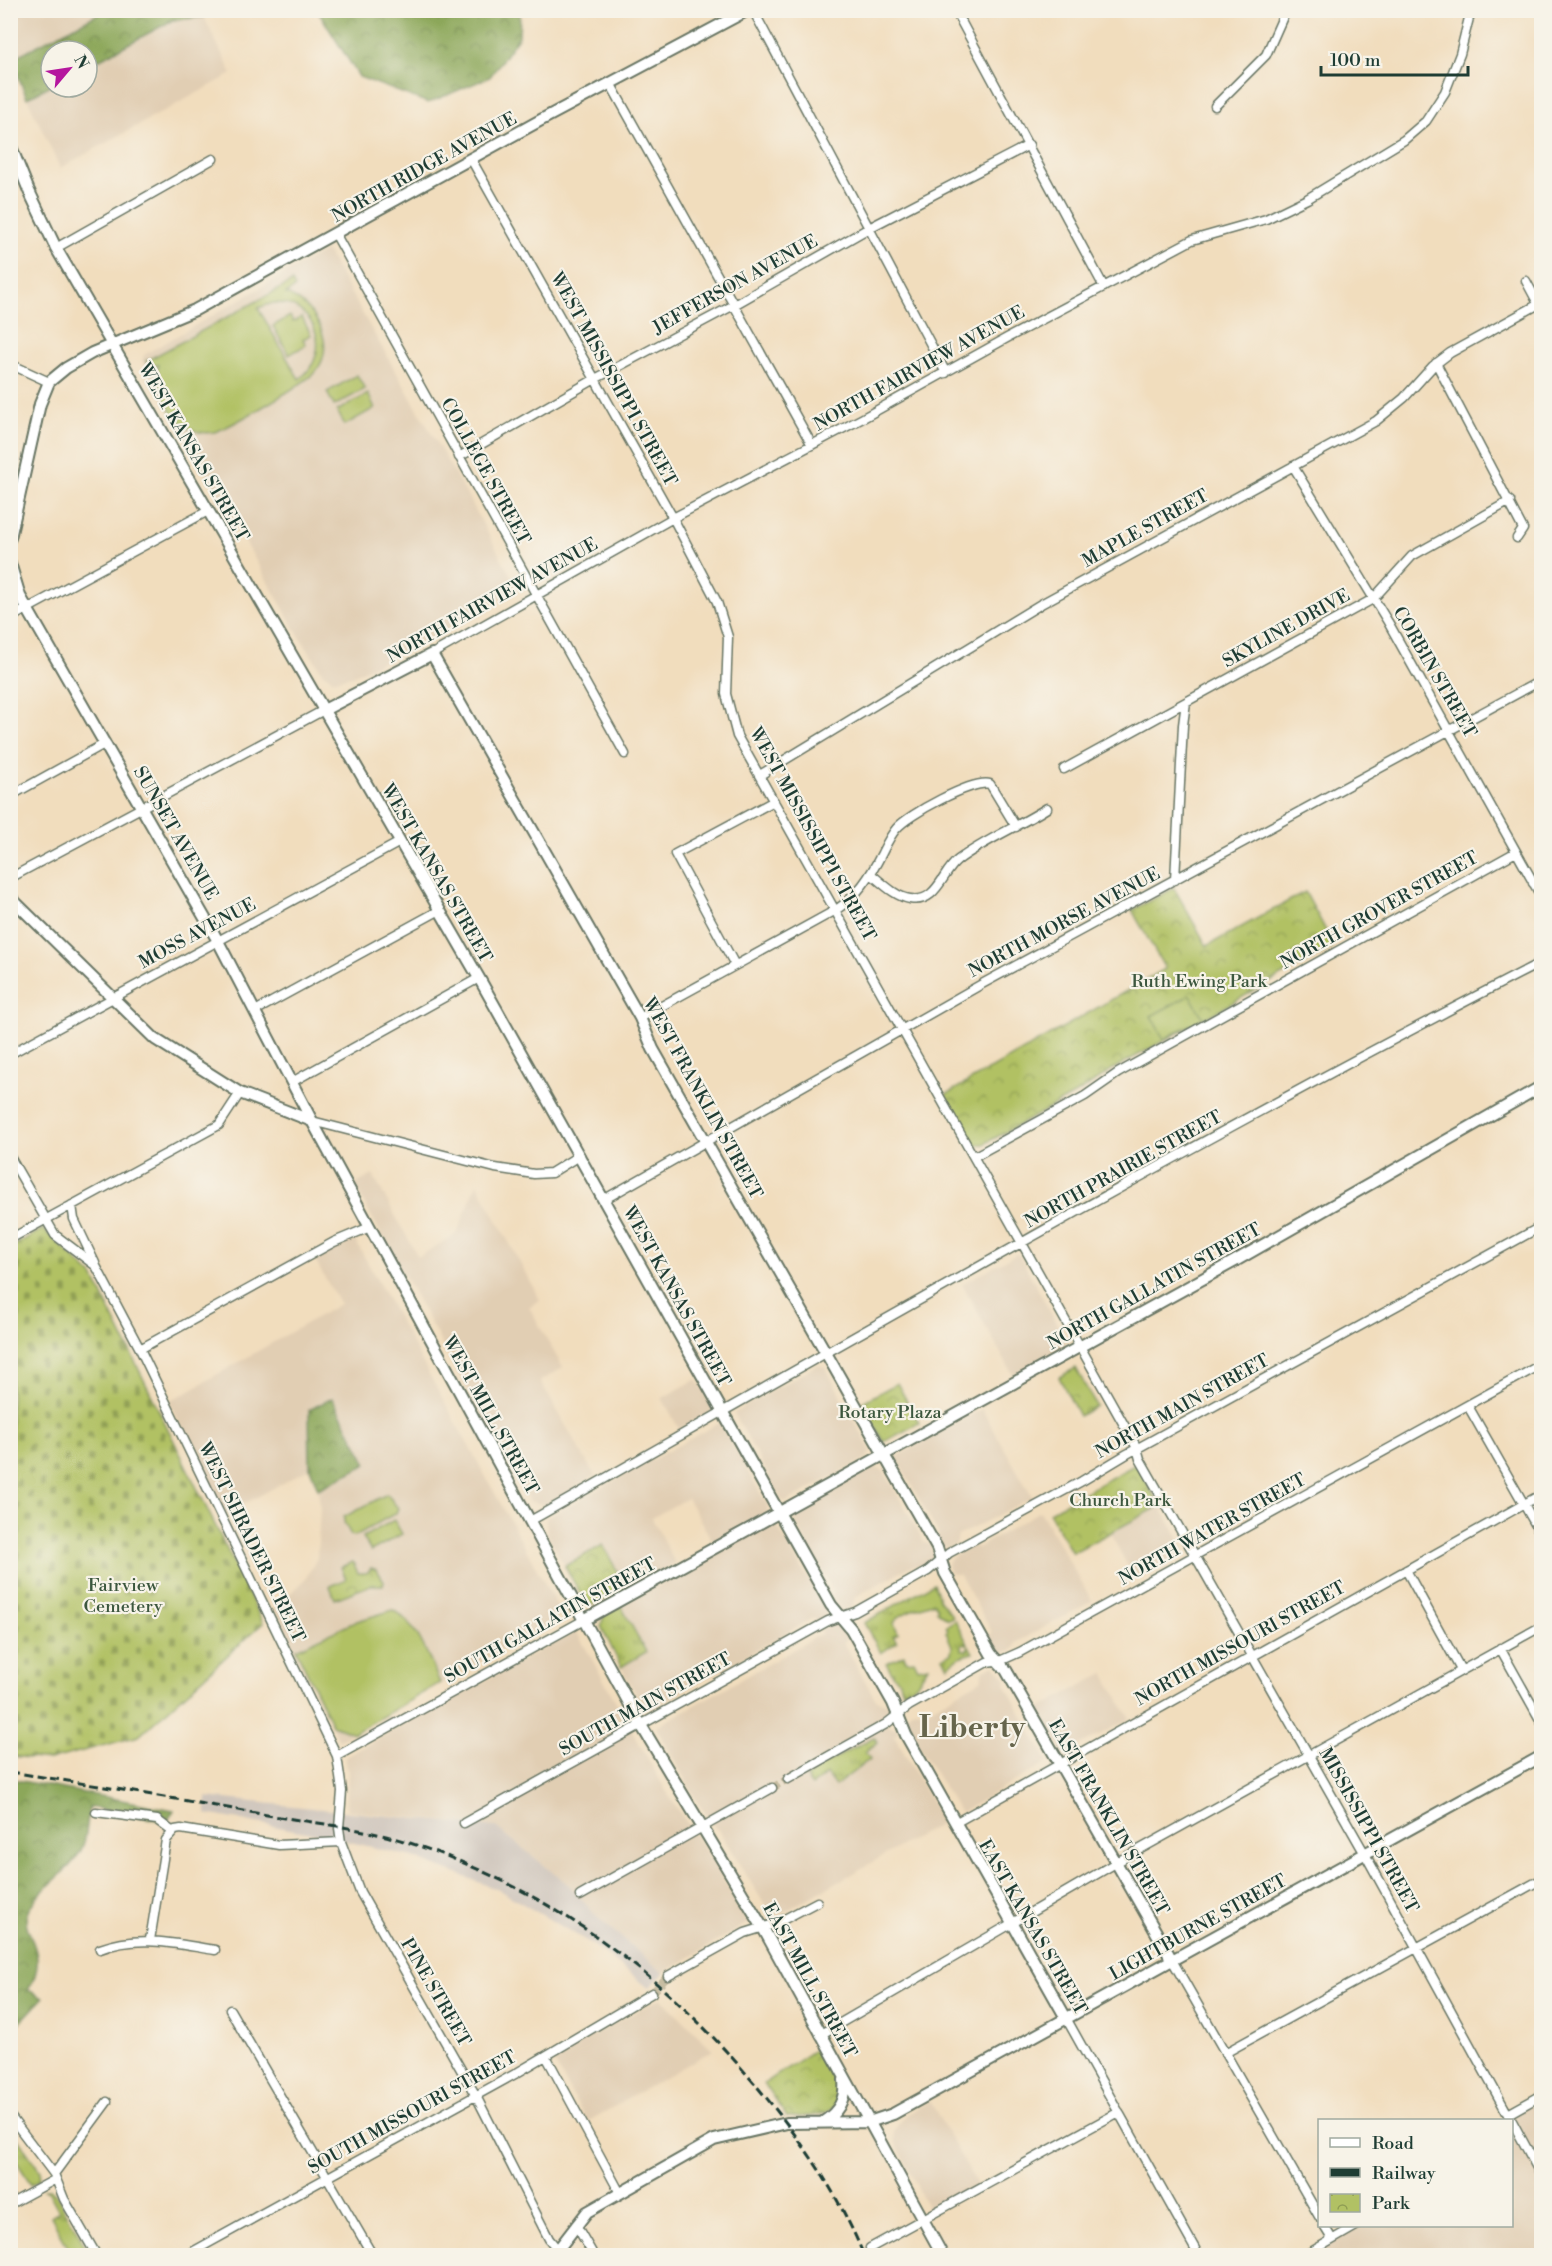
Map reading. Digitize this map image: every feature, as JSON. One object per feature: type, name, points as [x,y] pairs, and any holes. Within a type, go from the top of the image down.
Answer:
[{"type":"street","name":"NORTH RIDGE AVENUE","points":[[49,382],[77,362],[195,310],[336,235],[610,83],[751,10]]},
{"type":"street","points":[[751,10],[946,373]]},
{"type":"street","points":[[955,10],[1104,287]]},
{"type":"street","points":[[1215,106],[1266,55],[1286,10]]},
{"type":"street","name":"NORTH FAIRVIEW AVENUE","points":[[324,710],[432,654],[673,518],[1104,287],[1201,237],[1266,219],[1307,199],[1404,140],[1426,121],[1445,92],[1460,54],[1471,10]]},
{"type":"street","points":[[610,83],[812,445]]},
{"type":"street","name":"WEST KANSAS STREET","points":[[10,144],[56,248],[479,978],[831,1605],[841,1615]]},
{"type":"street","name":"JEFFERSON AVENUE","points":[[459,457],[868,228],[1029,145]]},
{"type":"street","points":[[56,248],[213,159]]},
{"type":"street","name":"WEST MISSISSIPPI STREET","points":[[471,159],[673,518],[722,613],[728,637],[726,694],[737,736],[975,1156],[1137,1448],[1140,1459],[1197,1556]]},
{"type":"street","name":"COLLEGE STREET","points":[[336,235],[626,754]]},
{"type":"street","points":[[1526,281],[1540,307]]},
{"type":"street","name":"MAPLE STREET","points":[[760,775],[1041,604],[1293,466],[1390,410],[1436,363],[1450,353],[1540,307]]},
{"type":"street","points":[[1436,363],[1523,529],[1517,538]]},
{"type":"street","points":[[10,364],[21,367],[49,382],[40,404],[10,538]]},
{"type":"street","name":"CORBIN STREET","points":[[1293,466],[1449,729],[1516,852],[1537,881],[1542,898]]},
{"type":"street","name":"SKYLINE DRIVE","points":[[1064,769],[1373,599],[1412,556],[1510,501]]},
{"type":"street","points":[[10,618],[208,511]]},
{"type":"street","name":"SUNSET AVENUE","points":[[10,563],[13,578],[27,609],[218,941],[312,1121]]},
{"type":"street","name":"WEST FRANKLIN STREET","points":[[432,654],[640,1018],[653,1049],[937,1548],[941,1560]]},
{"type":"street","name":"NORTH MORSE AVENUE","points":[[605,1199],[903,1029],[1542,680]]},
{"type":"street","points":[[1175,880],[1186,702]]},
{"type":"street","points":[[10,878],[324,710]]},
{"type":"street","points":[[10,796],[106,743]]},
{"type":"street","points":[[640,1018],[851,900],[871,874],[894,830],[904,820],[974,784],[990,784],[1016,827]]},
{"type":"street","points":[[735,965],[675,854],[774,801]]},
{"type":"street","points":[[871,874],[901,896],[912,900],[927,896],[942,883],[957,861],[1047,808]]},
{"type":"street","name":"MOSS AVENUE","points":[[10,1054],[400,842]]},
{"type":"street","name":"NORTH GROVER STREET","points":[[975,1156],[1085,1096],[1118,1073],[1516,852]]},
{"type":"street","points":[[10,897],[155,1039],[240,1093],[312,1121],[495,1168],[534,1174],[551,1173],[580,1155]]},
{"type":"street","points":[[255,1011],[440,910]]},
{"type":"street","name":"NORTH PRAIRIE STREET","points":[[530,1521],[1023,1243],[1291,1095],[1542,962]]},
{"type":"street","points":[[292,1082],[479,978]]},
{"type":"street","name":"NORTH GALLATIN STREET","points":[[780,1512],[1542,1086]]},
{"type":"street","points":[[10,1239],[219,1125],[240,1093]]},
{"type":"street","name":"WEST MILL STREET","points":[[312,1121],[641,1725]]},
{"type":"street","name":"WEST SHRADER STREET","points":[[10,1157],[55,1235],[96,1266]]},
{"type":"street","name":"WEST SHRADER STREET","points":[[72,1205],[74,1220],[96,1266],[140,1349],[337,1756],[342,1791],[339,1828],[341,1842]]},
{"type":"street","name":"NORTH MAIN STREET","points":[[841,1615],[855,1612],[1137,1448],[1542,1226]]},
{"type":"street","points":[[140,1349],[334,1242],[370,1227]]},
{"type":"street","name":"NORTH WATER STREET","points":[[788,1779],[898,1716],[909,1706],[970,1671],[987,1662],[1020,1652],[1542,1365]]},
{"type":"street","points":[[1468,1406],[1542,1536]]},
{"type":"street","name":"NORTH MISSOURI STREET","points":[[955,1823],[1542,1494]]},
{"type":"street","name":"SOUTH GALLATIN STREET","points":[[337,1756],[780,1512]]},
{"type":"street","name":"MISSISSIPPI STREET","points":[[1197,1556],[1510,2118]]},
{"type":"street","name":"EAST FRANKLIN STREET","points":[[941,1560],[945,1573],[991,1654],[998,1660],[1117,1862],[1318,2215]]},
{"type":"street","points":[[1406,1570],[1461,1670]]},
{"type":"street","name":"EAST KANSAS STREET","points":[[841,1615],[851,1629],[955,1823],[1199,2256]]},
{"type":"street","name":"SOUTH MAIN STREET","points":[[464,1823],[841,1615]]},
{"type":"street","points":[[820,2035],[1117,1862],[1542,1626]]},
{"type":"street","points":[[1500,1648],[1542,1723]]},
{"type":"street","name":"EAST MILL STREET","points":[[641,1725],[763,1928],[943,2256]]},
{"type":"street","name":"LIGHTBURNE STREET","points":[[869,2122],[893,2114],[1542,1756]]},
{"type":"street","points":[[580,1896],[772,1788]]},
{"type":"street","points":[[96,1812],[157,1821],[173,1832]]},
{"type":"street","points":[[150,1940],[166,1840],[173,1832],[181,1829],[279,1845],[341,1842]]},
{"type":"street","name":"PINE STREET","points":[[341,1842],[360,1892],[476,2096],[556,2253]]},
{"type":"street","points":[[1225,2053],[1542,1879]]},
{"type":"street","points":[[668,1976],[745,1933],[763,1928],[817,1902]]},
{"type":"street","points":[[100,1948],[118,1942],[150,1940],[215,1950]]},
{"type":"street","name":"SOUTH MISSOURI STREET","points":[[185,2256],[476,2096],[652,1992]]},
{"type":"street","points":[[230,2010],[373,2256]]},
{"type":"street","points":[[546,2056],[620,2193]]},
{"type":"street","points":[[822,2122],[834,2115],[842,2103],[845,2090],[844,2077]]},
{"type":"street","points":[[1510,2118],[1542,2095]]},
{"type":"street","points":[[10,2204],[55,2176],[107,2102]]},
{"type":"street","points":[[870,2248],[1119,2112]]},
{"type":"street","points":[[10,2116],[55,2176],[97,2256]]},
{"type":"street","points":[[556,2253],[587,2212],[714,2140],[787,2122],[869,2122]]},
{"type":"street","name":"MISSISSIPPI STREET","points":[[1515,2133],[1542,2177]]},
{"type":"street","points":[[576,2225],[594,2256]]},
{"type":"street","points":[[1325,2227],[1332,2239]]},
{"type":"street","points":[[1304,2256],[1354,2227]]},
{"type":"shaded area","points":[[11,11],[104,11],[50,39],[39,39],[39,45],[11,59]]},
{"type":"shaded area","points":[[204,17],[232,74],[60,168],[27,98],[39,92],[39,99],[99,99],[99,60],[173,20]]},
{"type":"shaded area","points":[[326,250],[471,502],[518,589],[438,635],[352,676],[338,679],[332,679],[322,672],[295,629],[142,361],[144,355]]},
{"type":"shaded area","points":[[373,1175],[418,1257],[457,1234],[477,1183],[540,1300],[529,1307],[563,1368],[540,1381],[595,1476],[543,1505],[529,1501],[354,1185]]},
{"type":"shaded area","points":[[355,1240],[560,1611],[559,1617],[339,1741],[274,1609],[306,1578],[317,1558],[320,1510],[318,1489],[367,1464],[331,1399],[309,1410],[310,1468],[224,1515],[169,1402],[340,1304],[314,1259],[346,1242]]},
{"type":"shaded area","points":[[1016,1254],[1020,1256],[1067,1343],[1013,1375],[962,1284]]},
{"type":"shaded area","points":[[817,1365],[825,1367],[871,1451],[867,1458],[786,1502],[781,1499],[734,1413]]},
{"type":"shaded area","points":[[697,1379],[708,1399],[715,1406],[712,1411],[679,1429],[662,1398]]},
{"type":"shaded area","points":[[982,1409],[1035,1502],[1027,1500],[958,1536],[956,1545],[946,1548],[937,1540],[938,1533],[898,1461],[898,1456]]},
{"type":"shaded area","points":[[719,1423],[767,1504],[768,1510],[765,1514],[713,1542],[687,1498],[652,1518],[675,1563],[627,1590],[603,1546],[565,1566],[547,1534],[546,1518]]},
{"type":"shaded area","points":[[873,1467],[884,1471],[924,1542],[930,1545],[935,1559],[922,1568],[913,1565],[855,1597],[852,1608],[842,1610],[832,1597],[834,1592],[791,1514]]},
{"type":"shaded area","points":[[1160,1506],[1184,1552],[1135,1579],[1110,1533]]},
{"type":"shaded area","points":[[1040,1511],[1092,1601],[1016,1643],[1014,1649],[999,1654],[989,1642],[992,1632],[960,1575],[949,1573],[947,1563],[955,1555],[975,1545],[977,1548]]},
{"type":"shaded area","points":[[771,1524],[777,1526],[820,1600],[824,1602],[827,1613],[818,1621],[813,1618],[651,1709],[644,1708],[621,1667],[646,1652],[621,1606]]},
{"type":"shaded area","points":[[839,1622],[847,1633],[844,1644],[876,1700],[888,1704],[891,1715],[888,1726],[896,1728],[898,1732],[894,1735],[943,1822],[779,1915],[771,1915],[721,1834],[698,1803],[656,1727],[821,1634],[822,1629],[832,1623]]},
{"type":"shaded area","points":[[576,1631],[669,1796],[708,1854],[748,1923],[664,1973],[598,1918],[569,1885],[496,1827],[347,1810],[348,1772],[345,1757]]},
{"type":"shaded area","points":[[995,1665],[1006,1679],[1005,1684],[1048,1762],[960,1813],[908,1729],[904,1717],[914,1709],[924,1712],[981,1680],[984,1670]]},
{"type":"shaded area","points":[[1104,1673],[1130,1719],[1064,1753],[1038,1709]]},
{"type":"shaded area","points":[[206,1797],[496,1827],[569,1885],[598,1918],[664,1973],[649,1988],[592,1944],[499,1890],[413,1857],[317,1834],[206,1814]]},
{"type":"shaded area","points":[[661,1998],[713,2050],[587,2122],[552,2058]]},
{"type":"shaded area","points":[[1541,2095],[1541,2255],[1302,2256],[1352,2227],[1513,2227],[1513,2134],[1517,2132],[1513,2119],[1508,2114]]},
{"type":"shaded area","points":[[930,2101],[978,2187],[929,2211],[895,2141],[894,2133],[907,2114]]},
{"type":"green space","points":[[104,11],[210,11],[204,17],[173,20],[99,60],[99,39],[50,39]]},
{"type":"green space","points":[[318,11],[520,11],[519,36],[490,77],[428,103],[359,77]]},
{"type":"green space","points":[[39,45],[39,92],[27,98],[11,59]]},
{"type":"green space","points":[[292,282],[295,288],[286,294],[306,306],[320,326],[324,337],[325,349],[322,360],[310,377],[234,423],[214,432],[190,429],[180,421],[165,401],[158,376],[158,364],[150,368],[146,361]],"holes":[[[273,303],[288,305],[300,311],[309,320],[315,331],[317,343],[316,356],[310,368],[299,379],[258,308]]]},
{"type":"green space","points":[[290,316],[293,322],[302,317],[311,335],[303,339],[306,345],[289,355],[273,326]]},
{"type":"green space","points":[[357,375],[365,389],[334,406],[327,392]]},
{"type":"green space","points":[[368,394],[375,408],[345,425],[337,411]]},
{"type":"green space","name":"Ruth Ewing Park","points":[[1174,888],[1207,946],[1305,892],[1330,938],[1331,948],[1113,1069],[1081,1091],[984,1144],[974,1146],[945,1095],[1165,969],[1132,910]]},
{"type":"green space","points":[[1190,995],[1203,1018],[1164,1039],[1151,1016]]},
{"type":"green space","name":"Fairview Cemetery","points":[[43,1229],[93,1276],[263,1623],[139,1736],[49,1760],[11,1756],[11,1247]]},
{"type":"green space","points":[[1076,1368],[1096,1406],[1079,1416],[1059,1377]]},
{"type":"green space","name":"Rotary Plaza","points":[[897,1383],[919,1423],[884,1442],[861,1403]]},
{"type":"green space","points":[[332,1398],[367,1464],[318,1489],[310,1468],[309,1410]]},
{"type":"green space","name":"Church Park","points":[[1136,1464],[1160,1506],[1072,1553],[1049,1512]]},
{"type":"green space","points":[[387,1494],[398,1508],[396,1513],[355,1536],[351,1535],[344,1522],[344,1517]]},
{"type":"green space","points":[[394,1520],[402,1534],[371,1551],[363,1537]]},
{"type":"green space","points":[[603,1545],[627,1590],[593,1605],[583,1599],[565,1566]]},
{"type":"green space","points":[[353,1562],[358,1573],[367,1573],[371,1568],[377,1570],[384,1581],[383,1585],[371,1585],[335,1599],[330,1586],[346,1579],[341,1567]]},
{"type":"green space","points":[[934,1583],[939,1599],[953,1617],[948,1619],[936,1610],[938,1608],[934,1602],[906,1612],[894,1623],[898,1633],[893,1636],[897,1642],[881,1653],[864,1623]]},
{"type":"green space","points":[[621,1606],[646,1652],[621,1667],[601,1626],[604,1615]]},
{"type":"green space","points":[[393,1610],[410,1624],[416,1633],[440,1683],[354,1733],[332,1725],[296,1649],[357,1621]]},
{"type":"green space","points":[[955,1620],[968,1644],[962,1644],[962,1650],[967,1651],[969,1646],[973,1653],[960,1657],[948,1666],[943,1657],[951,1653],[952,1646],[946,1626]]},
{"type":"green space","points":[[904,1655],[907,1661],[914,1660],[918,1668],[928,1666],[916,1685],[903,1692],[899,1680],[886,1663]]},
{"type":"green space","points":[[874,1737],[878,1742],[865,1752],[870,1759],[835,1786],[826,1774],[812,1786],[806,1778],[821,1766]]},
{"type":"green space","points":[[11,1779],[174,1810],[167,1822],[89,1807],[80,1852],[68,1868],[39,1895],[28,1911],[27,1927],[34,1944],[37,1964],[35,1976],[28,1990],[43,1998],[11,2032]]},
{"type":"green space","points":[[817,2048],[833,2079],[838,2100],[833,2108],[824,2113],[787,2117],[764,2084]]},
{"type":"green space","points":[[10,2128],[40,2171],[39,2180],[31,2184],[11,2153]]},
{"type":"green space","points":[[42,2189],[50,2189],[56,2194],[90,2255],[72,2255],[51,2216],[59,2211],[48,2191]]},
{"type":"tunnel","points":[[772,1788],[788,1779]]},
{"type":"tunnel","points":[[652,1993],[668,1976]]},
{"type":"railway","points":[[10,1772],[375,1833],[457,1860],[546,1904],[627,1959],[665,1991],[735,2061],[791,2129],[824,2177],[864,2256]]},
{"type":"district","name":"Liberty","points":[[972,1727]]}]
